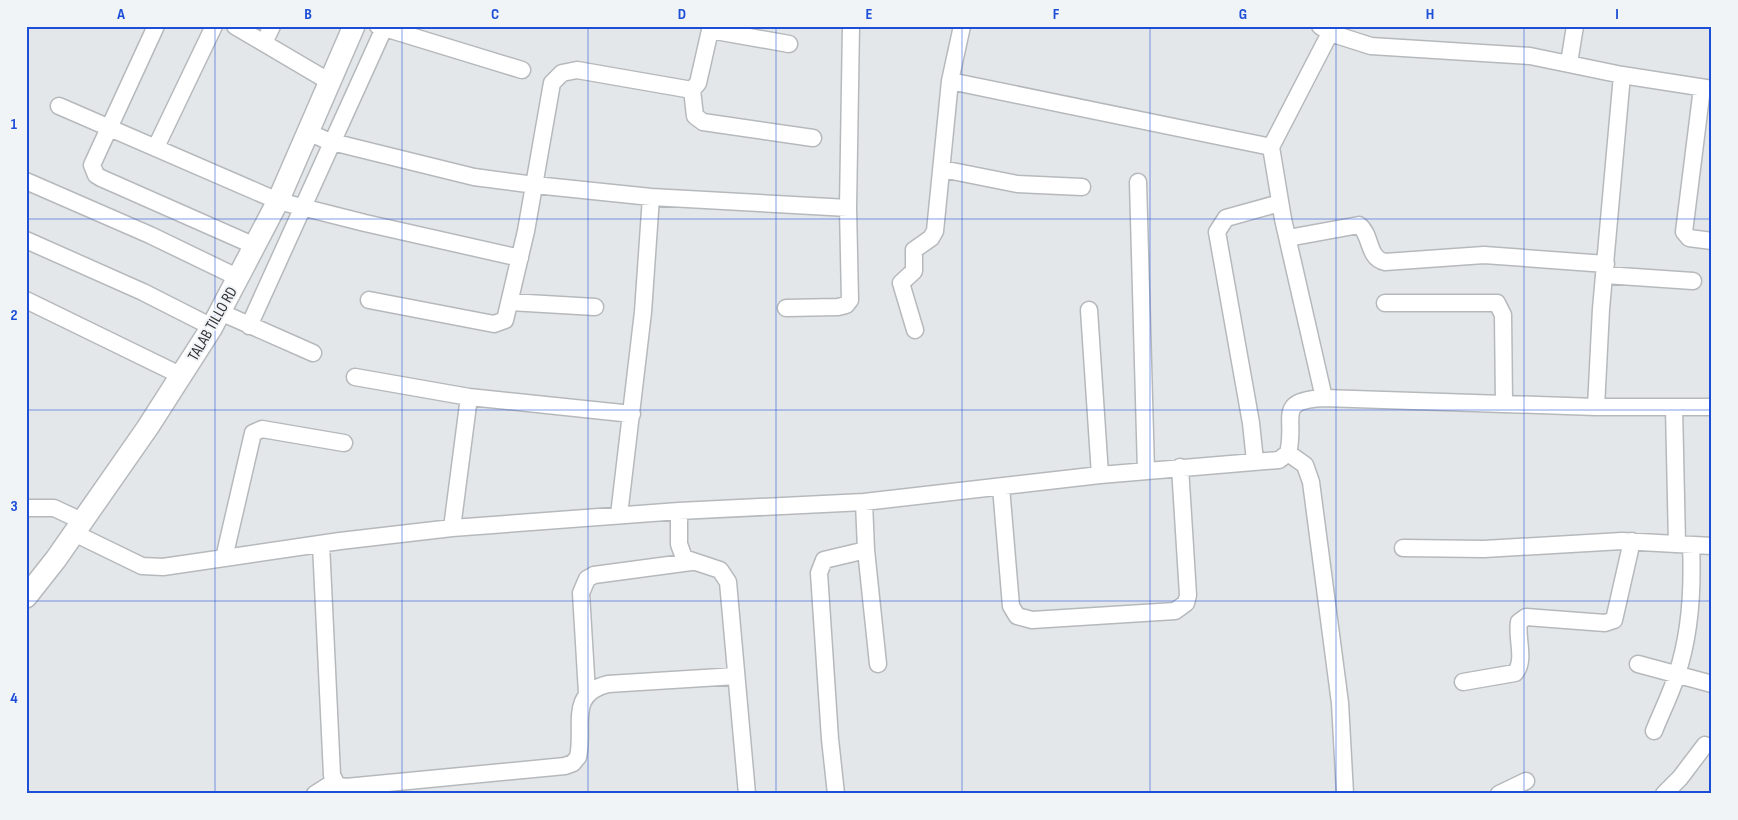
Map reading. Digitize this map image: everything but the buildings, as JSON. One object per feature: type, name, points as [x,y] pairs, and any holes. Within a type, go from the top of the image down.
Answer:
[{"type":"main road","name":"TALAB TILLO RD","points":[[26,597],[78,527],[182,376],[232,322],[239,278],[255,246],[292,205],[322,138],[330,82],[354,26]]},
{"type":"street","points":[[156,26],[108,126],[92,165],[96,175],[255,246]]},
{"type":"street","points":[[156,147],[214,26]]},
{"type":"street","points":[[235,26],[330,82]]},
{"type":"street","points":[[264,43],[272,26]]},
{"type":"street","points":[[786,308],[838,307],[846,305],[850,300],[848,208],[851,26]]},
{"type":"street","points":[[915,330],[901,284],[914,271],[914,250],[931,238],[935,231],[950,82],[962,26]]},
{"type":"street","points":[[1569,63],[1575,26]]},
{"type":"street","points":[[522,70],[383,27],[322,138],[474,177],[650,197],[848,208]]},
{"type":"street","points":[[789,44],[711,28],[698,83],[692,90],[695,116],[703,122],[813,138]]},
{"type":"street","points":[[1324,398],[1280,203],[1270,147],[1325,30],[1371,46],[1510,54],[1707,89],[1684,232],[1689,238],[1712,242]]},
{"type":"street","points":[[369,300],[494,324],[505,320],[535,185],[549,90],[552,83],[562,73],[577,70],[692,90]]},
{"type":"street","points":[[1596,407],[1605,269],[1622,75]]},
{"type":"street","points":[[950,82],[1270,147]]},
{"type":"street","points":[[59,106],[292,205],[520,258]]},
{"type":"street","points":[[942,169],[1017,184],[1082,187]]},
{"type":"street","points":[[26,182],[239,278]]},
{"type":"street","points":[[1138,182],[1146,471]]},
{"type":"street","points":[[619,516],[643,312],[650,197]]},
{"type":"street","points":[[1255,461],[1251,424],[1217,232],[1226,218],[1280,203]]},
{"type":"street","points":[[232,322],[292,205]]},
{"type":"street","points":[[1288,238],[1359,225],[1365,232],[1373,254],[1380,261],[1385,262],[1484,256],[1605,269],[1692,281]]},
{"type":"street","points":[[27,242],[143,292],[232,322],[313,353]]},
{"type":"street","points":[[26,300],[182,376]]},
{"type":"street","points":[[510,302],[595,307]]},
{"type":"street","points":[[1385,303],[1497,304],[1503,315],[1504,403]]},
{"type":"street","points":[[1089,310],[1100,475]]},
{"type":"street","points":[[355,377],[469,397],[632,414]]},
{"type":"street","points":[[452,528],[469,397]]},
{"type":"street","points":[[26,508],[54,508],[78,527],[142,566],[163,567],[321,544],[452,528],[679,511],[864,502],[1100,475],[1279,460],[1288,453],[1292,409],[1297,402],[1303,399],[1324,398],[1596,407],[1712,407]]},
{"type":"street","points":[[1654,731],[1677,675],[1690,614],[1693,586],[1684,544],[1674,407]]},
{"type":"street","points":[[224,558],[253,433],[262,429],[344,443]]},
{"type":"street","points":[[1288,453],[1305,465],[1311,482],[1340,703],[1345,794]]},
{"type":"street","points":[[1000,487],[1011,606],[1017,616],[1032,620],[1175,611],[1186,603],[1188,595],[1180,468]]},
{"type":"street","points":[[864,502],[866,550],[878,664]]},
{"type":"street","points":[[679,511],[681,552],[684,558],[691,562],[720,570],[728,582],[747,794]]},
{"type":"street","points":[[1464,682],[1515,673],[1520,665],[1519,622],[1526,617],[1605,622],[1614,620],[1632,541]]},
{"type":"street","points":[[1403,548],[1484,548],[1632,541],[1712,546]]},
{"type":"street","points":[[321,544],[334,782]]},
{"type":"street","points":[[836,794],[830,739],[819,573],[824,560],[866,550]]},
{"type":"street","points":[[334,782],[337,785],[346,787],[565,766],[573,763],[578,757],[581,710],[587,693],[581,593],[587,579],[594,575],[691,562]]},
{"type":"street","points":[[1638,664],[1712,684]]},
{"type":"street","points":[[587,693],[593,688],[608,684],[736,676]]},
{"type":"street","points":[[1664,794],[1680,778],[1706,745]]},
{"type":"street","points":[[1499,794],[1526,781]]},
{"type":"street","points":[[314,794],[334,782]]}]
